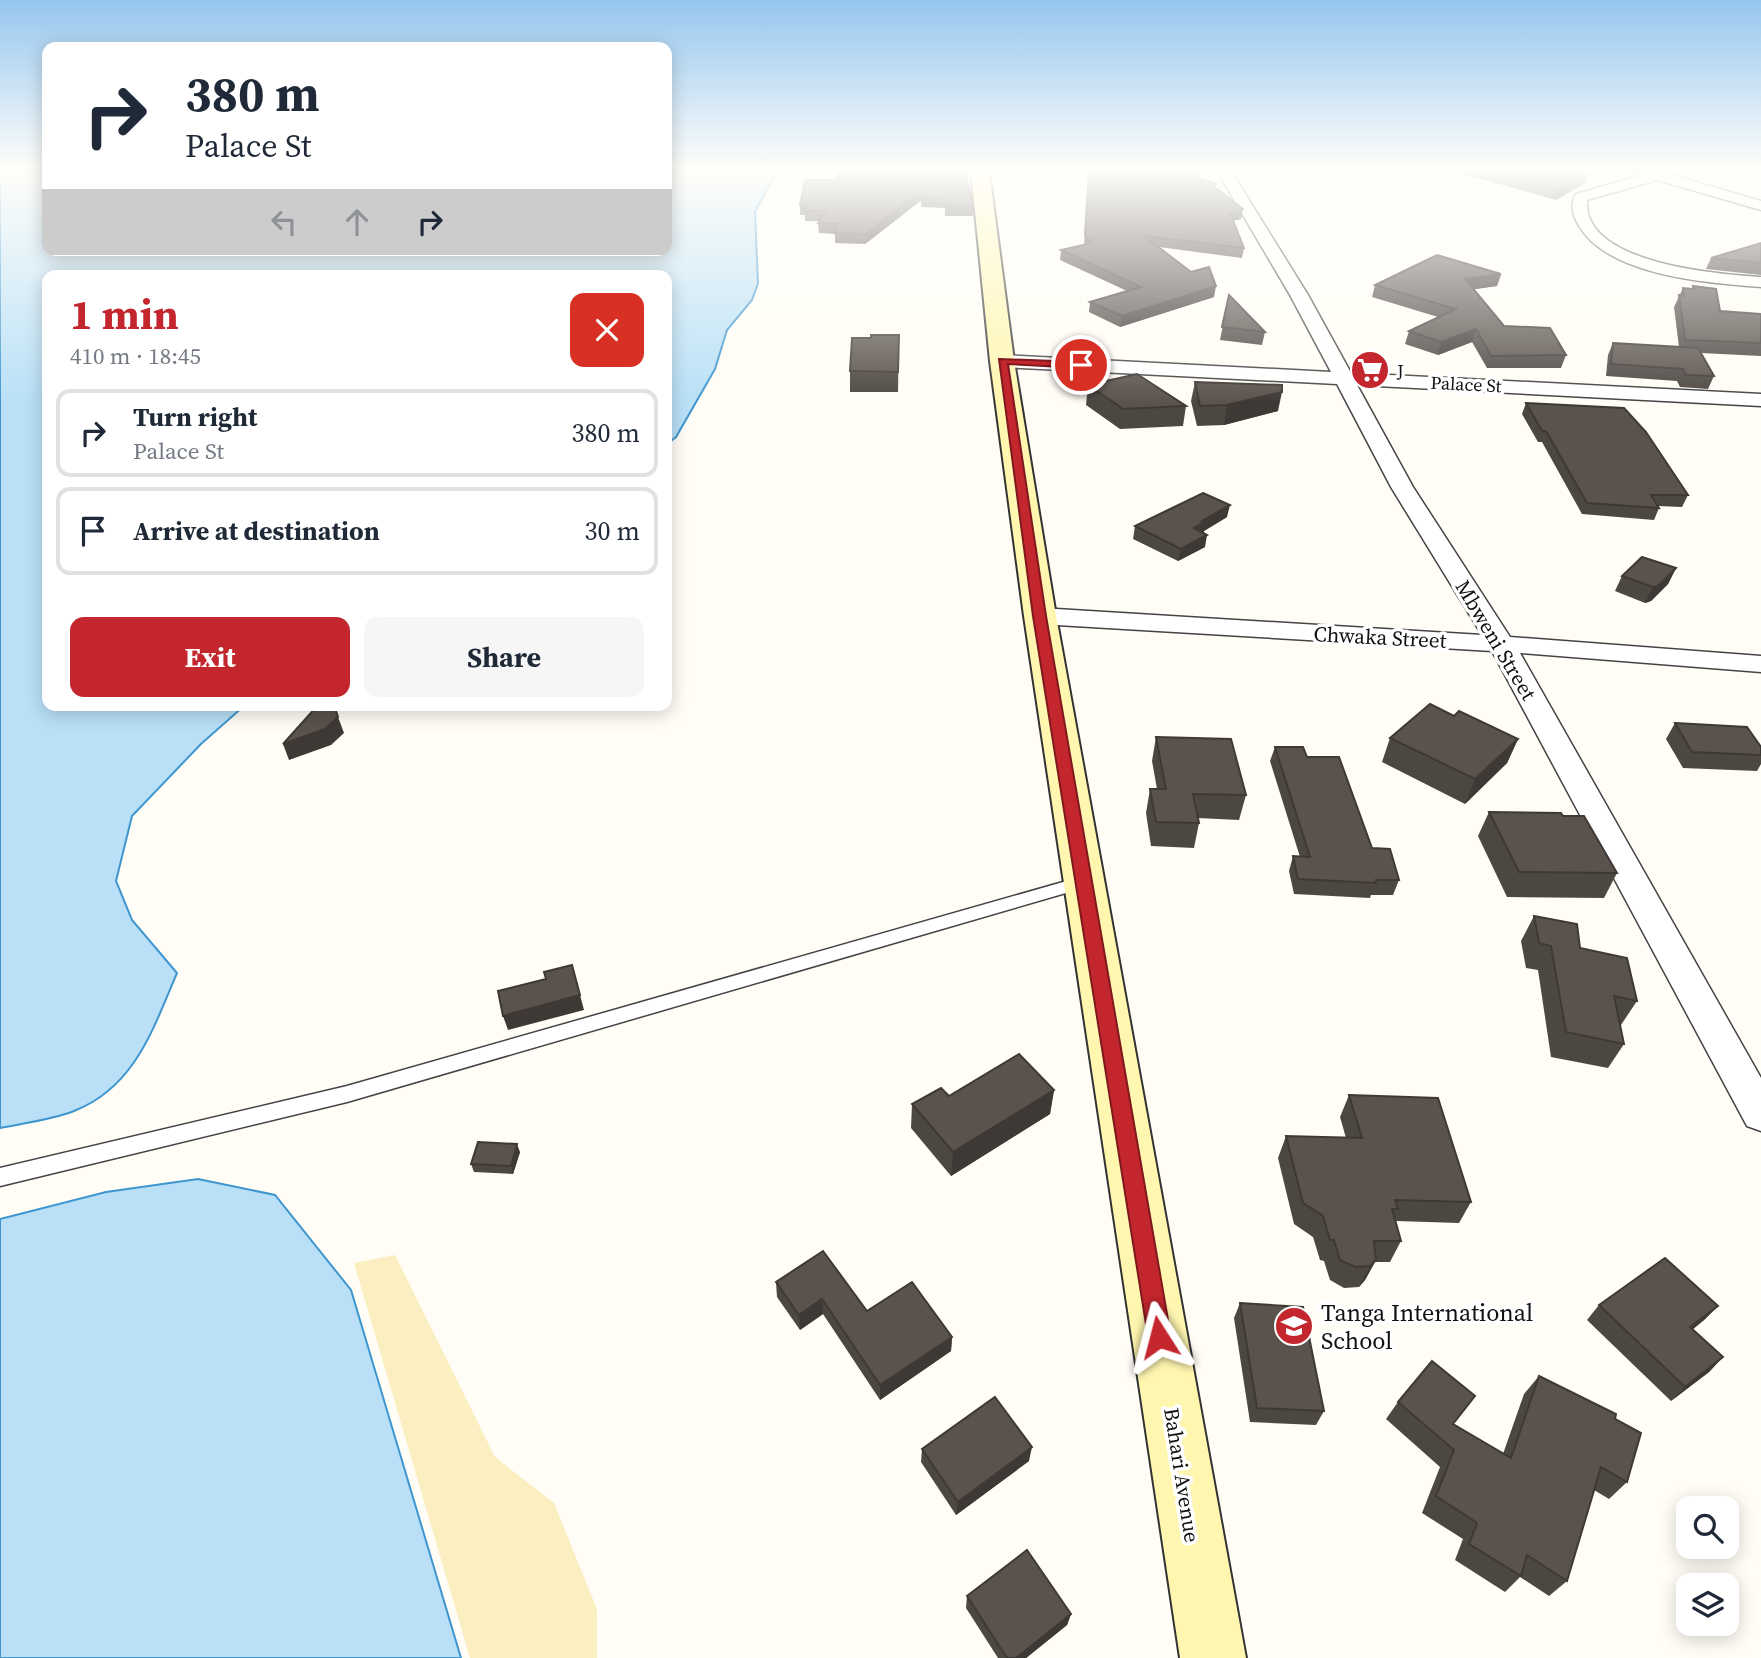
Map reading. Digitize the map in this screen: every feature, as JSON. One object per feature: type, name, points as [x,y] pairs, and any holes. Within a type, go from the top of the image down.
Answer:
[{"type":"street","name":"Bahari Avenue","points":[[989,248],[1002,361],[1040,616],[1213,1658]]},
{"type":"street","name":"Mbweni Street","points":[[1270,248],[1402,487],[1501,644],[1761,1114]]},
{"type":"street","points":[[1609,248],[1670,269],[1702,276],[1761,282]]},
{"type":"street","name":"Palace St","points":[[1002,361],[1761,400]]},
{"type":"street","name":"Chwaka Street","points":[[1040,616],[1501,644],[1761,664]]},
{"type":"lane","points":[[0,1177],[347,1094],[1084,882]]},
{"type":"sand","points":[[395,1255],[495,1457],[554,1503],[597,1609],[597,1658],[470,1658],[354,1263]]},
{"type":"water","points":[[0,248],[42,248],[42,256],[672,256],[672,248],[757,248],[758,283],[752,300],[727,330],[715,369],[672,440],[672,270],[42,270],[42,711],[238,711],[201,744],[132,816],[116,881],[132,920],[177,973],[150,1035],[127,1072],[95,1100],[56,1117],[0,1128]]},
{"type":"water","points":[[198,1179],[275,1195],[351,1290],[461,1658],[0,1658],[0,1219],[106,1192]]},
{"type":"building","points":[[1160,248],[1191,272],[1209,267],[1216,286],[1122,316],[1090,302],[1141,287],[1061,250]]},
{"type":"building","points":[[1743,248],[1761,248],[1761,263],[1711,258]]},
{"type":"building","points":[[1437,255],[1501,274],[1465,279],[1504,326],[1550,328],[1566,355],[1491,356],[1476,329],[1441,342],[1409,331],[1456,309],[1375,285]]},
{"type":"building","points":[[1693,286],[1716,289],[1720,311],[1761,314],[1761,343],[1685,340],[1679,295],[1684,296],[1683,288],[1694,289]]},
{"type":"building","points":[[1229,295],[1265,332],[1222,327]]},
{"type":"building","points":[[871,335],[899,335],[898,372],[850,371],[852,338],[871,338]]},
{"type":"building","points":[[1613,343],[1698,348],[1714,376],[1686,375],[1683,369],[1611,364]]},
{"type":"building","points":[[1137,374],[1186,406],[1123,409],[1088,385]]},
{"type":"building","points":[[1195,382],[1282,385],[1282,392],[1227,405],[1200,406]]},
{"type":"building","points":[[1526,403],[1624,408],[1646,432],[1688,495],[1651,495],[1659,508],[1587,503],[1546,431],[1542,431]]},
{"type":"building","points":[[1203,493],[1230,505],[1194,528],[1207,535],[1181,549],[1135,526]]},
{"type":"building","points":[[1642,557],[1676,568],[1658,586],[1653,587],[1622,576]]},
{"type":"building","points":[[1430,704],[1454,716],[1459,711],[1518,739],[1475,779],[1390,738]]},
{"type":"building","points":[[313,711],[336,711],[338,717],[325,729],[283,744]]},
{"type":"building","points":[[1675,723],[1747,727],[1761,747],[1761,755],[1692,752]]},
{"type":"building","points":[[1156,737],[1231,739],[1246,795],[1193,794],[1199,823],[1156,822],[1150,789],[1166,789]]},
{"type":"building","points":[[1275,747],[1303,747],[1307,757],[1339,757],[1372,848],[1390,849],[1399,880],[1376,880],[1376,883],[1298,879],[1293,856],[1310,857]]},
{"type":"building","points":[[1489,812],[1584,816],[1617,873],[1519,872]]},
{"type":"building","points":[[1534,916],[1577,924],[1580,948],[1627,958],[1637,1001],[1614,996],[1624,1044],[1566,1032],[1551,946],[1539,943]]},
{"type":"building","points":[[572,965],[580,995],[503,1016],[498,991],[546,979],[544,972]]},
{"type":"building","points":[[1019,1054],[1054,1090],[953,1152],[912,1104],[941,1088],[949,1096]]},
{"type":"building","points":[[1349,1095],[1438,1098],[1471,1202],[1395,1200],[1398,1209],[1392,1209],[1401,1241],[1374,1241],[1376,1260],[1370,1266],[1355,1267],[1340,1260],[1334,1240],[1330,1240],[1323,1216],[1303,1203],[1286,1136],[1362,1138]]},
{"type":"building","points":[[478,1142],[517,1144],[511,1166],[471,1164]]},
{"type":"building","points":[[823,1251],[867,1311],[912,1282],[952,1337],[880,1385],[822,1299],[799,1315],[776,1282]]},
{"type":"building","points":[[1665,1258],[1718,1306],[1690,1327],[1723,1357],[1685,1387],[1599,1305]]},
{"type":"building","points":[[1240,1303],[1303,1307],[1324,1411],[1257,1408]]},
{"type":"building","points":[[1432,1361],[1475,1396],[1453,1424],[1511,1458],[1539,1376],[1616,1414],[1615,1419],[1641,1433],[1627,1482],[1601,1467],[1567,1581],[1527,1555],[1521,1576],[1469,1544],[1477,1523],[1436,1496],[1454,1450],[1398,1402]]},
{"type":"building","points":[[995,1397],[1032,1447],[958,1502],[922,1449]]},
{"type":"building","points":[[1027,1550],[1071,1614],[1016,1658],[1007,1658],[967,1596]]},
{"type":"place","name":"J","points":[[1370,370]]},
{"type":"place","name":"Tanga International School","points":[[1294,1326]]},
{"type":"route","points":[[1081,365],[1002,361],[1040,616],[1159,1337]]}]
